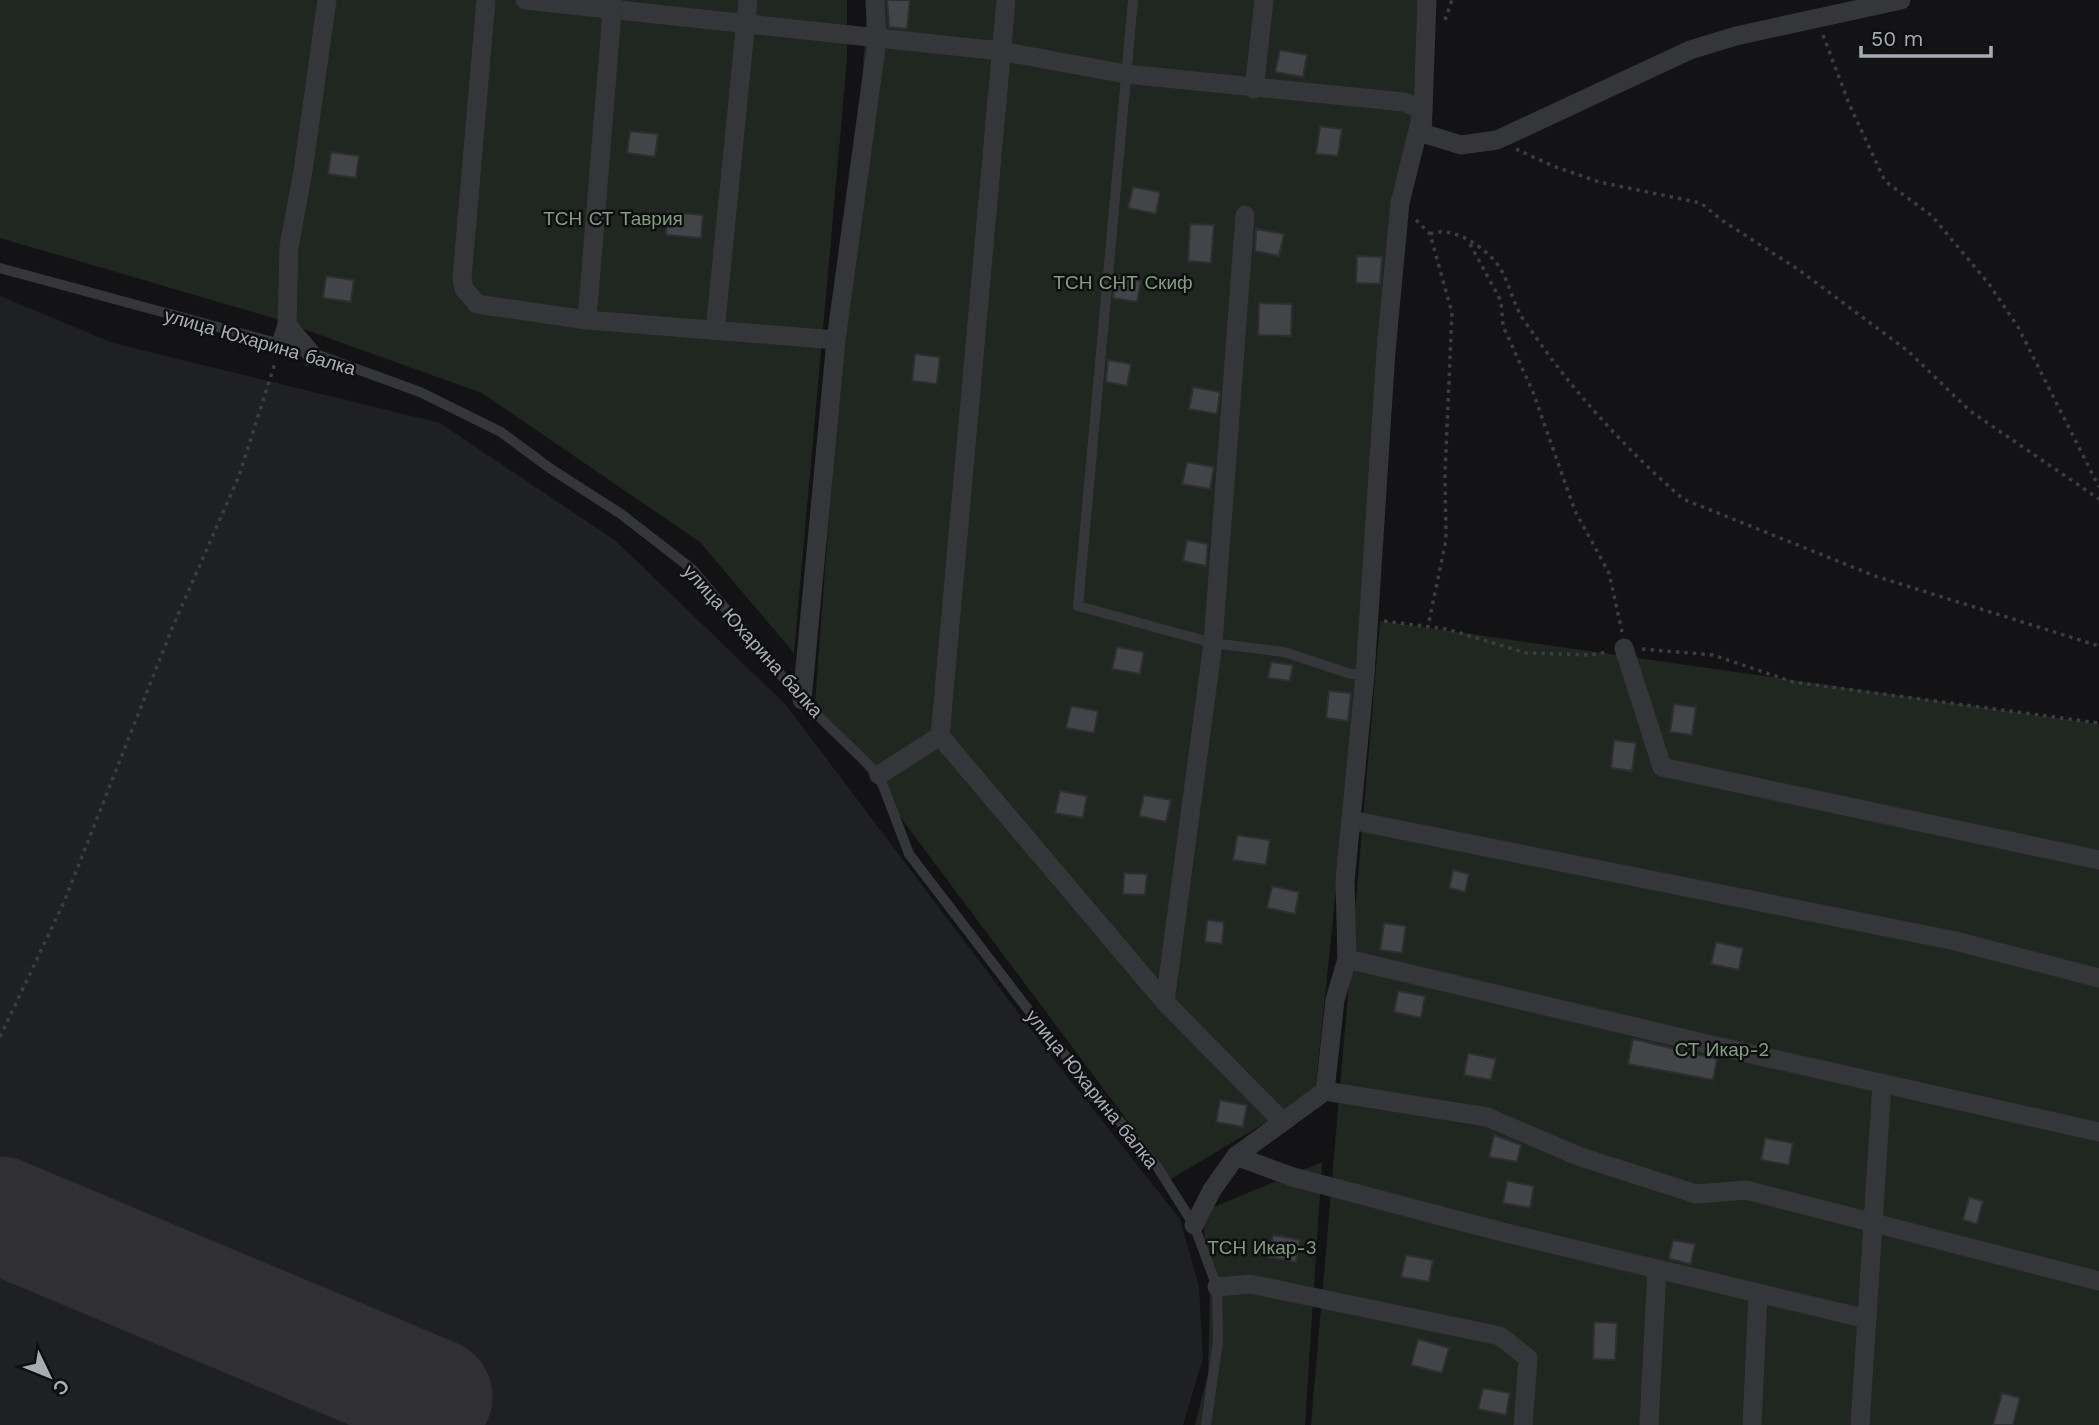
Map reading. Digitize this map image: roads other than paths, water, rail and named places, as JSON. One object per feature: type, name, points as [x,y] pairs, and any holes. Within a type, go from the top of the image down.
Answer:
[{"type":"street","points":[[281,346],[287,325],[289,247],[303,171],[327,0]]},
{"type":"street","points":[[486,0],[463,278],[464,289],[477,304],[587,320],[836,340]]},
{"type":"street","points":[[524,0],[613,5],[747,25],[1000,51],[1126,74],[1404,102],[1423,110]]},
{"type":"street","points":[[715,331],[748,0]]},
{"type":"street","points":[[802,700],[836,340],[877,40],[875,0]]},
{"type":"street","points":[[1006,0],[940,736],[1165,1002],[1282,1121]]},
{"type":"street","points":[[1254,89],[1264,0]]},
{"type":"street","points":[[1427,0],[1422,134],[1461,145],[1497,140],[1690,50],[1901,0]]},
{"type":"street","points":[[587,320],[613,5]]},
{"type":"street","points":[[1325,1091],[1335,1000],[1347,959],[1345,881],[1365,676],[1386,351],[1400,203],[1423,110]]},
{"type":"street","points":[[1165,1002],[1213,643],[1245,215]]},
{"type":"street","points":[[287,325],[310,352]]},
{"type":"street","points":[[1623,648],[1662,767],[2099,860]]},
{"type":"street","points":[[879,775],[940,736]]},
{"type":"street","points":[[1351,820],[1951,940],[2099,978]]},
{"type":"street","points":[[1347,959],[2099,1132]]},
{"type":"street","points":[[1860,1425],[1882,1084]]},
{"type":"street","points":[[1194,1225],[1212,1190],[1236,1156],[1325,1091],[1487,1117],[1578,1156],[1696,1194],[1746,1190],[2099,1281]]},
{"type":"street","points":[[1236,1156],[1293,1177],[1867,1319]]},
{"type":"street","points":[[1649,1425],[1657,1269]]},
{"type":"street","points":[[1217,1287],[1250,1284],[1500,1336],[1528,1358],[1523,1425]]},
{"type":"street","points":[[1752,1425],[1758,1293]]},
{"type":"lane","points":[[1133,0],[1078,606],[1213,643],[1284,652],[1365,676]]},
{"type":"lane","name":"улица Юхарина балка","points":[[0,268],[310,352],[419,392],[501,432],[551,469],[621,514],[692,569],[802,700],[879,775],[909,854],[1040,1025],[1158,1168],[1194,1225],[1217,1287],[1218,1341],[1206,1425]]},
{"type":"park label","name":"ТСН СТ Таврия","points":[[613,218]]},
{"type":"park label","name":"ТСН СНТ Скиф","points":[[1123,282]]},
{"type":"park label","name":"СТ Икар-2","points":[[1722,1049]]},
{"type":"park label","name":"ТСН Икар-3","points":[[1262,1247]]}]
